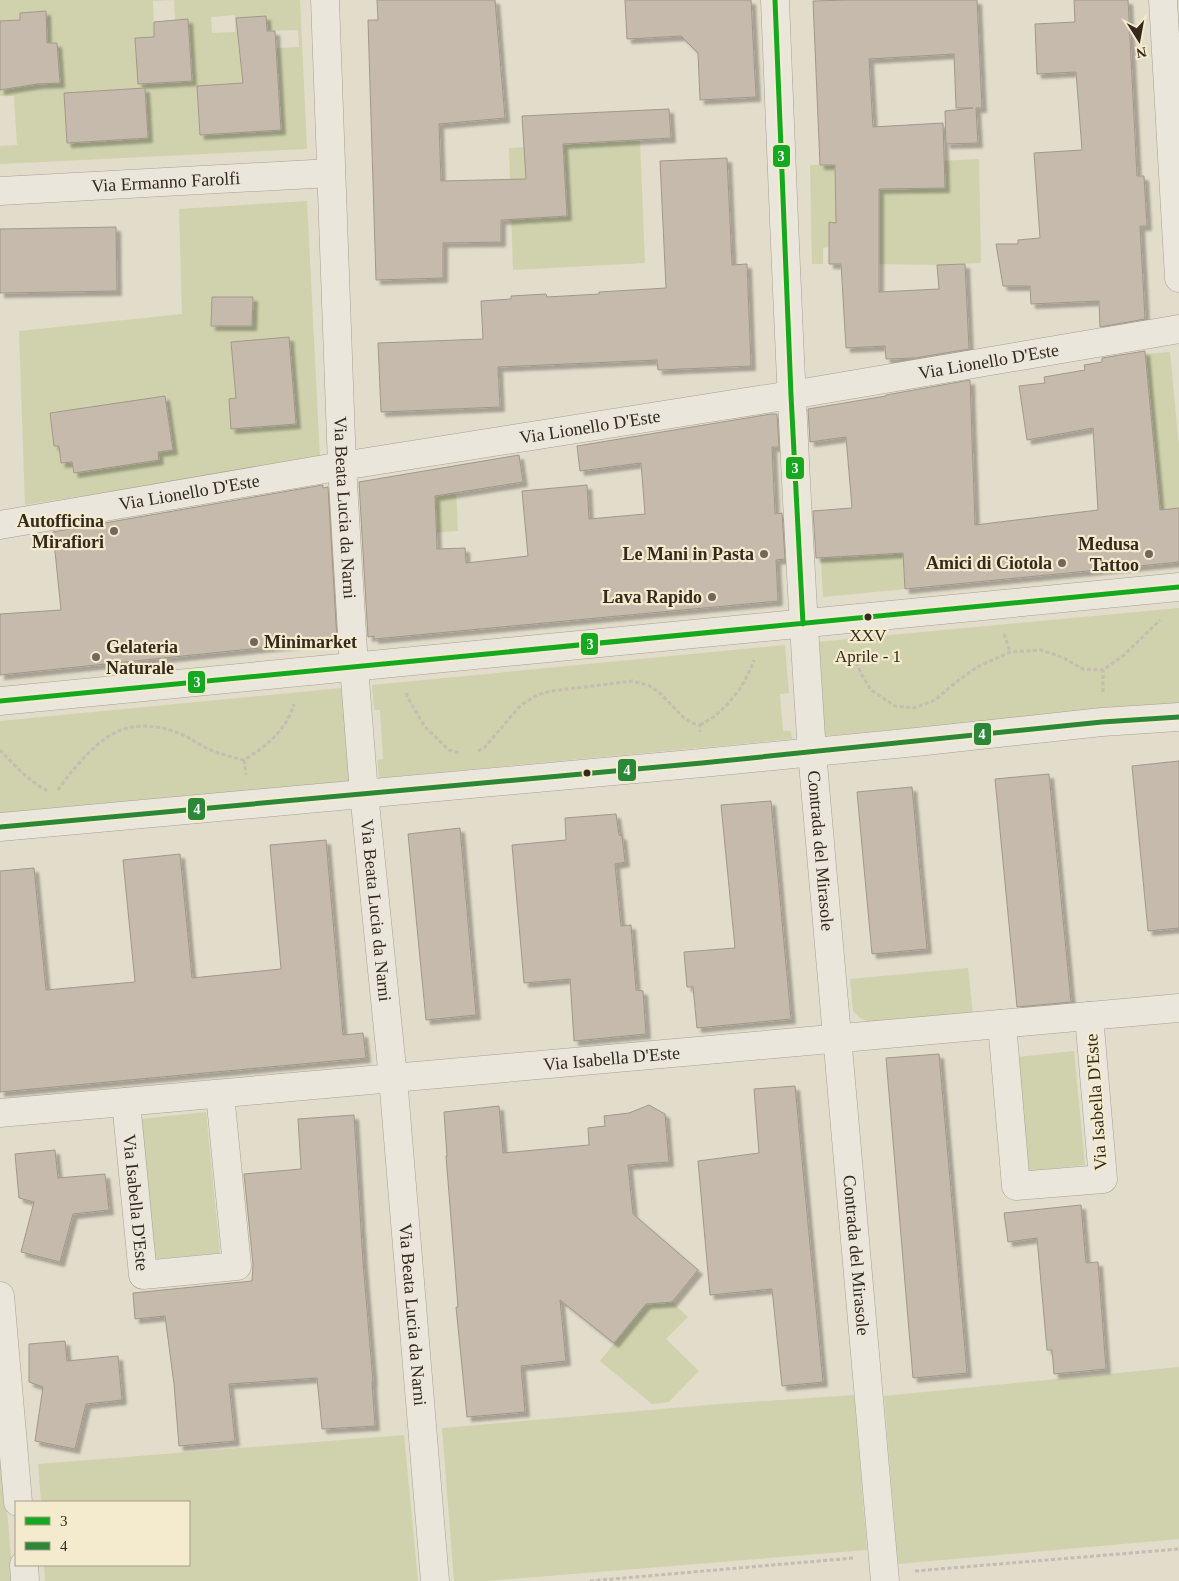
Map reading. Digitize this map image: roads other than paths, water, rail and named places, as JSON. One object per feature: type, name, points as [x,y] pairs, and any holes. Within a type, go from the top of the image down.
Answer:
[{"type":"street","name":"Via Beata Lucia da Narni","points":[[325,0],[342,466],[354,667],[364,793],[393,1078],[435,1581]]},
{"type":"street","name":"Contrada del Mirasole","points":[[775,0],[791,395],[803,624],[812,752],[885,1581]]},
{"type":"street","points":[[1163,0],[1179,278]]},
{"type":"street","name":"Via Ermanno Farolfi","points":[[0,191],[331,173]]},
{"type":"street","name":"Via Lionello D'Este","points":[[0,525],[342,466],[791,395],[1179,329]]},
{"type":"street","points":[[0,701],[1174,587]]},
{"type":"street","points":[[0,827],[702,763],[1102,722],[1179,717]]},
{"type":"street","name":"Via Isabella D'Este","points":[[0,1113],[1179,1008]]},
{"type":"street","name":"Via Isabella D'Este","points":[[1002,1024],[1016,1186],[1103,1179],[1089,1016]]},
{"type":"street","name":"Via Isabella D'Este","points":[[126,1102],[143,1275],[237,1266],[220,1094]]},
{"type":"street","points":[[0,1296],[4,1384],[18,1501]]},
{"type":"street","points":[[24,1566],[25,1581]]},
{"type":"place","name":"Autofficina Mirafiori","points":[[114,531]]},
{"type":"place","name":"Le Mani in Pasta","points":[[764,554]]},
{"type":"place","name":"Medusa Tattoo","points":[[1149,554]]},
{"type":"place","name":"Amici di Ciotola","points":[[1062,563]]},
{"type":"place","name":"Lava Rapido","points":[[712,597]]},
{"type":"place","name":"XXV Aprile - 1","points":[[868,617]]},
{"type":"place","name":"Minimarket","points":[[254,642]]},
{"type":"place","name":"Gelateria Naturale","points":[[96,657]]}]
